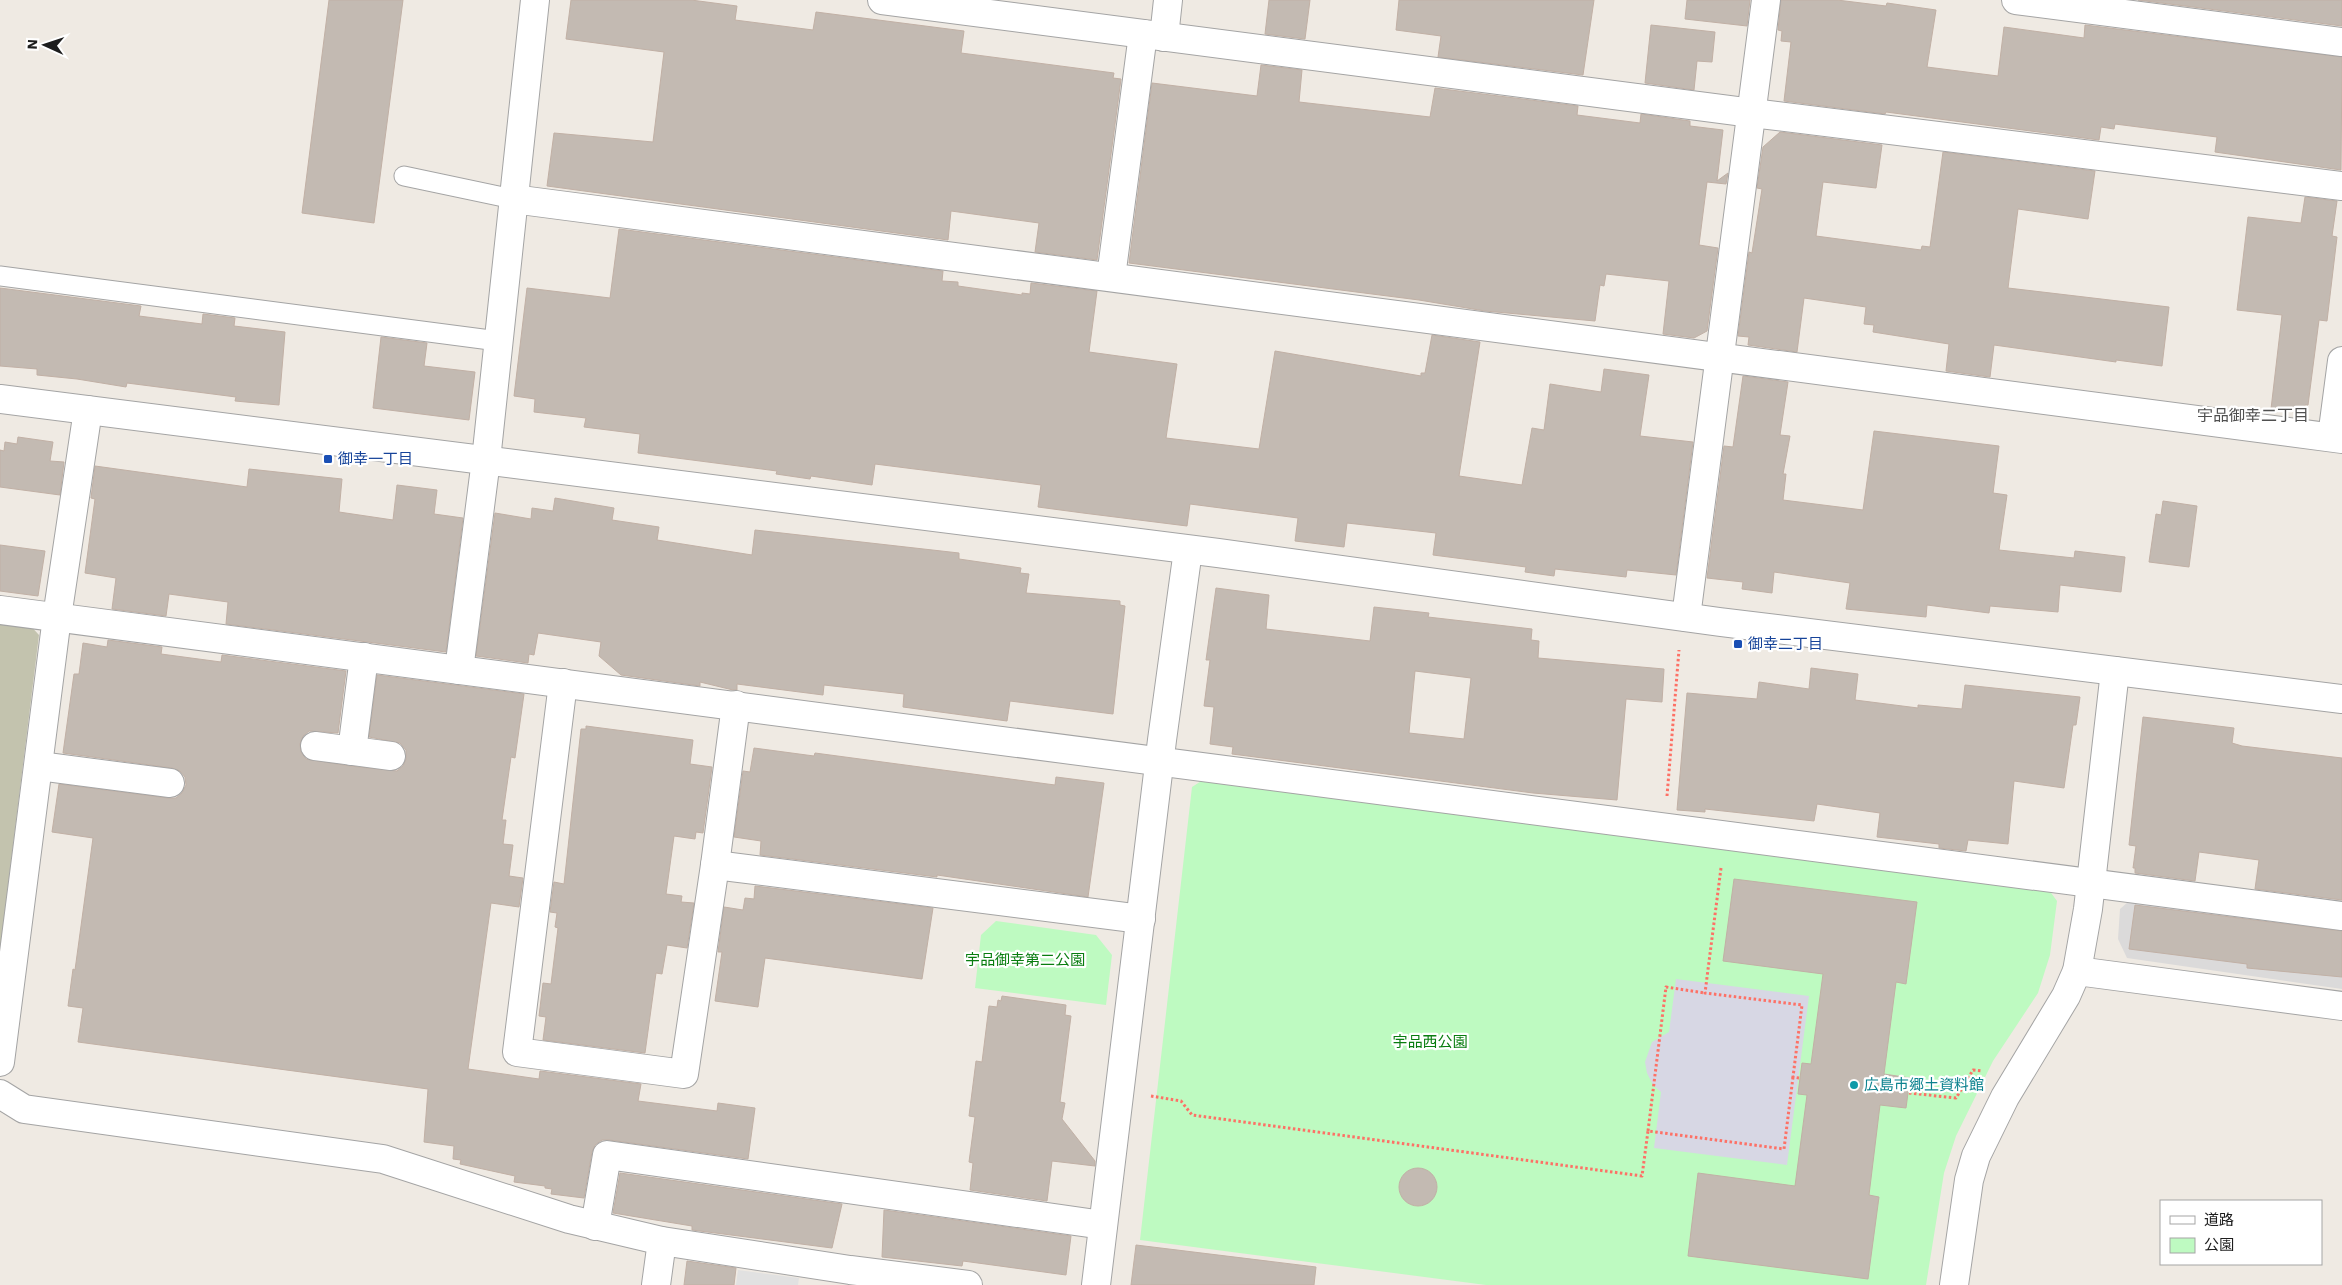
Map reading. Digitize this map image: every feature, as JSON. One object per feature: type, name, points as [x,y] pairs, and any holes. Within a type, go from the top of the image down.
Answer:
[{"type":"street","points":[[459,670],[486,460],[535,0]]},
{"type":"street","points":[[882,0],[1752,113],[2342,186]]},
{"type":"street","points":[[1111,277],[1154,35],[1168,0]]},
{"type":"street","points":[[1683,630],[1766,0]]},
{"type":"street","points":[[2016,0],[2342,42]]},
{"type":"street","points":[[513,199],[2337,438],[2342,361]]},
{"type":"street","points":[[0,398],[1188,550],[1683,630],[2115,671],[2342,699]]},
{"type":"street","points":[[0,1062],[57,617],[88,410]]},
{"type":"street","points":[[1096,1285],[1160,760],[1188,550]]},
{"type":"street","points":[[0,610],[1160,760],[2342,916]]},
{"type":"street","points":[[352,751],[364,657]]},
{"type":"street","points":[[1954,1285],[1968,1188],[1976,1156],[2005,1097],[2066,996],[2077,971],[2092,883],[2115,671]]},
{"type":"street","points":[[563,683],[517,1052],[684,1074],[715,865],[736,705]]},
{"type":"street","points":[[315,746],[391,756]]},
{"type":"street","points":[[39,766],[170,783]]},
{"type":"street","points":[[715,865],[1141,919]]},
{"type":"street","points":[[2077,971],[2342,1006]]},
{"type":"street","points":[[0,1094],[24,1109],[383,1159],[489,1195],[595,1226],[662,1241],[850,1270],[968,1285]]},
{"type":"street","points":[[595,1226],[608,1155],[1103,1225]]},
{"type":"street","points":[[656,1285],[662,1241]]},
{"type":"lane","points":[[404,176],[513,199]]},
{"type":"lane","points":[[0,276],[498,341]]},
{"type":"path","points":[[1664,827],[1683,630]]},
{"type":"path","points":[[1705,992],[1721,866]]},
{"type":"path","points":[[1150,1096],[1181,1101],[1192,1115],[1642,1176],[1666,988],[1802,1005],[1784,1149],[1648,1131]]},
{"type":"path","points":[[1908,1093],[1956,1098],[1973,1070],[1988,1072]]},
{"type":"path","points":[[1793,1078],[1799,1078]]},
{"type":"shaded area","points":[[0,619],[27,622],[39,635],[0,951]]},
{"type":"shaded area","points":[[2136,895],[2342,921],[2342,989],[2127,958],[2118,939],[2120,909]]},
{"type":"shaded area","points":[[1676,979],[1809,996],[1787,1165],[1654,1148],[1661,1092],[1653,1085],[1647,1073],[1645,1062],[1652,1042],[1669,1032]]},
{"type":"shaded area","points":[[738,1270],[799,1278],[798,1285],[736,1285]]},
{"type":"green space","name":"宇品西公園","points":[[1206,778],[2046,886],[2057,901],[2050,955],[2038,993],[1993,1061],[1956,1136],[1944,1173],[1926,1285],[1486,1285],[1140,1240],[1192,787]]},
{"type":"green space","name":"宇品御幸第二公園","points":[[996,921],[1096,935],[1112,955],[1106,1005],[975,988],[981,935]]},
{"type":"building","points":[[329,0],[403,0],[374,223],[302,213]]},
{"type":"building","points":[[571,0],[691,0],[737,6],[735,20],[813,30],[816,12],[964,31],[961,53],[1114,73],[1113,78],[1121,79],[1097,260],[1035,252],[1039,223],[951,211],[948,240],[547,186],[554,133],[653,142],[664,52],[566,39]]},
{"type":"building","points":[[1269,0],[1310,0],[1305,39],[1265,34]]},
{"type":"building","points":[[1399,0],[1594,0],[1583,75],[1438,57],[1441,36],[1396,30]]},
{"type":"building","points":[[1687,0],[1750,0],[1747,26],[1685,19]]},
{"type":"building","points":[[1781,0],[1837,0],[1886,6],[1887,3],[1936,10],[1927,67],[1998,76],[2004,27],[2084,38],[2085,25],[2342,57],[2341,170],[2215,152],[2217,137],[2115,124],[2114,129],[2101,127],[2099,140],[1886,112],[1885,114],[1784,101],[1791,42],[1781,41],[1782,31],[1778,30]]},
{"type":"building","points":[[2138,0],[2342,0],[2342,26]]},
{"type":"building","points":[[1651,25],[1715,32],[1712,62],[1697,61],[1694,90],[1645,83]]},
{"type":"building","points":[[1261,65],[1302,70],[1299,102],[1430,117],[1435,88],[1578,106],[1577,115],[1640,123],[1641,114],[1690,121],[1690,126],[1723,130],[1717,181],[1728,173],[1726,184],[1707,182],[1699,245],[1718,248],[1707,331],[1694,338],[1663,334],[1669,281],[1606,274],[1604,286],[1600,285],[1595,321],[1485,311],[1419,300],[1129,263],[1152,83],[1257,96]]},
{"type":"building","points":[[1780,132],[1882,145],[1876,188],[1823,182],[1816,236],[1921,250],[1922,246],[1930,247],[1943,152],[2095,171],[2088,219],[2018,209],[2008,288],[2169,307],[2162,366],[2116,360],[2116,362],[1994,345],[1990,377],[1946,371],[1949,344],[1873,332],[1874,325],[1864,324],[1866,307],[1804,298],[1797,352],[1748,345],[1749,337],[1738,336],[1749,252],[1752,253],[1762,189],[1757,188],[1763,147]]},
{"type":"building","points":[[2305,197],[2337,201],[2332,236],[2337,237],[2327,321],[2319,320],[2308,405],[2305,405],[2304,413],[2271,409],[2282,315],[2237,310],[2248,217],[2301,223]]},
{"type":"building","points":[[619,229],[943,271],[942,281],[958,282],[958,286],[1022,295],[1022,293],[1030,294],[1031,283],[1097,291],[1089,352],[1177,364],[1166,438],[1259,449],[1275,351],[1421,376],[1421,373],[1425,373],[1432,335],[1480,342],[1459,476],[1522,485],[1532,428],[1544,430],[1550,384],[1601,392],[1604,369],[1649,375],[1640,436],[1693,442],[1676,575],[1627,570],[1626,577],[1555,569],[1554,576],[1525,572],[1526,567],[1433,555],[1436,533],[1347,523],[1344,547],[1295,541],[1298,518],[1190,504],[1187,526],[1038,507],[1041,485],[875,464],[872,485],[811,476],[810,479],[776,474],[777,471],[638,453],[640,434],[584,427],[586,418],[534,412],[535,399],[514,396],[527,288],[610,298]]},
{"type":"building","points":[[0,288],[141,306],[139,316],[202,324],[203,314],[235,318],[234,326],[285,332],[279,405],[235,401],[236,397],[127,383],[126,387],[37,375],[37,369],[0,366]]},
{"type":"building","points":[[381,337],[427,343],[424,366],[475,372],[469,420],[373,408]]},
{"type":"building","points":[[1743,376],[1788,382],[1780,435],[1790,436],[1783,474],[1786,474],[1783,500],[1863,510],[1874,431],[1999,446],[1993,493],[2007,495],[1999,550],[2074,558],[2075,551],[2125,557],[2121,592],[2060,585],[2058,612],[1990,606],[1989,613],[1927,605],[1926,617],[1846,609],[1850,583],[1774,572],[1772,593],[1742,589],[1743,582],[1707,578],[1724,446],[1733,447]]},
{"type":"building","points":[[18,437],[53,442],[50,461],[64,462],[60,495],[0,487],[0,450],[4,451],[5,442],[17,444]]},
{"type":"building","points":[[95,466],[247,487],[249,469],[342,479],[339,512],[393,520],[397,485],[437,490],[434,514],[463,518],[446,652],[226,624],[228,602],[169,594],[166,616],[112,609],[116,578],[85,573],[95,499],[91,498]]},
{"type":"building","points":[[555,498],[614,508],[612,520],[659,527],[657,540],[752,555],[755,530],[959,553],[959,559],[1021,568],[1020,573],[1029,574],[1026,593],[1120,601],[1120,605],[1125,606],[1113,714],[1010,701],[1007,721],[903,707],[904,694],[824,685],[823,695],[737,684],[737,690],[733,690],[700,682],[700,686],[621,675],[599,656],[601,642],[538,633],[534,655],[529,654],[528,663],[476,656],[495,513],[531,519],[532,508],[553,511]]},
{"type":"building","points":[[2163,501],[2197,506],[2189,567],[2149,562],[2156,514],[2161,515]]},
{"type":"building","points":[[0,545],[45,551],[38,596],[0,591]]},
{"type":"building","points":[[1216,588],[1269,595],[1266,629],[1370,641],[1374,607],[1429,613],[1428,617],[1532,629],[1531,640],[1539,641],[1538,658],[1664,669],[1662,702],[1626,699],[1617,800],[1533,793],[1232,754],[1233,747],[1210,744],[1214,707],[1204,706],[1210,660],[1206,660]],"holes":[[[1415,671],[1471,678],[1464,739],[1409,733]]]},
{"type":"building","points":[[108,640],[162,647],[161,654],[221,662],[222,655],[346,671],[338,733],[309,731],[303,736],[300,744],[301,752],[306,759],[350,766],[397,771],[403,766],[406,759],[406,750],[400,743],[369,737],[377,675],[524,694],[515,758],[511,757],[502,820],[506,820],[503,844],[513,845],[509,876],[523,878],[519,907],[491,903],[468,1069],[539,1079],[540,1071],[641,1084],[638,1101],[717,1111],[718,1103],[755,1108],[748,1159],[602,1140],[595,1145],[592,1152],[584,1198],[551,1194],[552,1189],[545,1188],[545,1186],[514,1182],[515,1176],[460,1164],[461,1160],[453,1159],[454,1146],[424,1142],[428,1089],[78,1042],[83,1008],[68,1006],[73,969],[75,970],[93,838],[52,832],[59,784],[168,798],[176,798],[182,793],[186,785],[185,777],[180,771],[172,768],[63,753],[74,674],[79,674],[83,643],[107,647]]},
{"type":"building","points":[[1811,668],[1858,674],[1855,700],[1918,708],[1918,705],[1962,709],[1965,685],[2080,697],[2076,725],[2073,725],[2064,788],[2014,781],[2008,844],[1968,840],[1966,851],[1939,848],[1939,844],[1877,837],[1880,813],[1817,804],[1814,821],[1705,809],[1705,812],[1677,810],[1687,693],[1757,699],[1759,682],[1809,689]]},
{"type":"building","points":[[2143,717],[2234,728],[2232,743],[2242,746],[2342,758],[2342,900],[2255,889],[2259,860],[2199,852],[2195,881],[2135,873],[2135,868],[2133,868],[2136,846],[2129,845]]},
{"type":"building","points":[[586,726],[693,740],[690,764],[712,767],[703,833],[696,832],[695,839],[674,836],[666,894],[682,896],[681,902],[694,903],[687,948],[667,945],[662,974],[656,973],[645,1053],[543,1040],[546,1017],[539,1016],[543,983],[551,984],[558,928],[555,927],[557,913],[550,912],[554,882],[564,884],[581,729],[586,729]]},
{"type":"building","points":[[754,748],[814,756],[815,753],[1055,785],[1056,777],[1104,783],[1088,897],[937,875],[937,877],[760,855],[761,841],[734,837],[743,771],[750,772]]},
{"type":"building","name":"広島市郷土資料館","points":[[1734,879],[1917,902],[1906,984],[1896,982],[1884,1074],[1910,1078],[1906,1108],[1880,1105],[1869,1195],[1879,1197],[1868,1279],[1688,1256],[1698,1173],[1795,1186],[1807,1095],[1798,1094],[1800,1078],[1802,1063],[1811,1064],[1823,974],[1723,961]]},
{"type":"building","points":[[755,886],[933,908],[922,979],[765,958],[758,1007],[715,1001],[722,952],[718,952],[724,907],[743,910],[745,898],[754,899]]},
{"type":"building","points":[[2135,905],[2342,931],[2342,977],[2247,968],[2247,964],[2129,949]]},
{"type":"building","points":[[1002,996],[1066,1005],[1065,1015],[1071,1016],[1060,1102],[1065,1103],[1062,1119],[1095,1161],[1095,1166],[1052,1161],[1047,1201],[970,1190],[973,1163],[969,1162],[975,1117],[969,1116],[976,1061],[982,1062],[989,1006],[997,1007],[998,1000],[1001,1001]]},
{"type":"building","points":[[1418,1168],[1431,1174],[1437,1187],[1431,1200],[1418,1206],[1405,1200],[1399,1187],[1405,1174]]},
{"type":"building","points":[[620,1173],[842,1204],[832,1248],[692,1230],[692,1226],[613,1213]]},
{"type":"building","points":[[884,1210],[1071,1236],[1066,1275],[963,1261],[962,1266],[882,1257]]},
{"type":"building","points":[[1136,1245],[1316,1267],[1314,1285],[1131,1285]]},
{"type":"building","points":[[687,1261],[736,1268],[734,1285],[684,1285]]},
{"type":"place","name":"御幸一丁目","points":[[328,459]]},
{"type":"place","name":"御幸二丁目","points":[[1738,644]]},
{"type":"place","name":"広島市郷土資料館","points":[[1854,1085]]},
{"type":"district","name":"宇品御幸二丁目","points":[[2253,415]]}]
